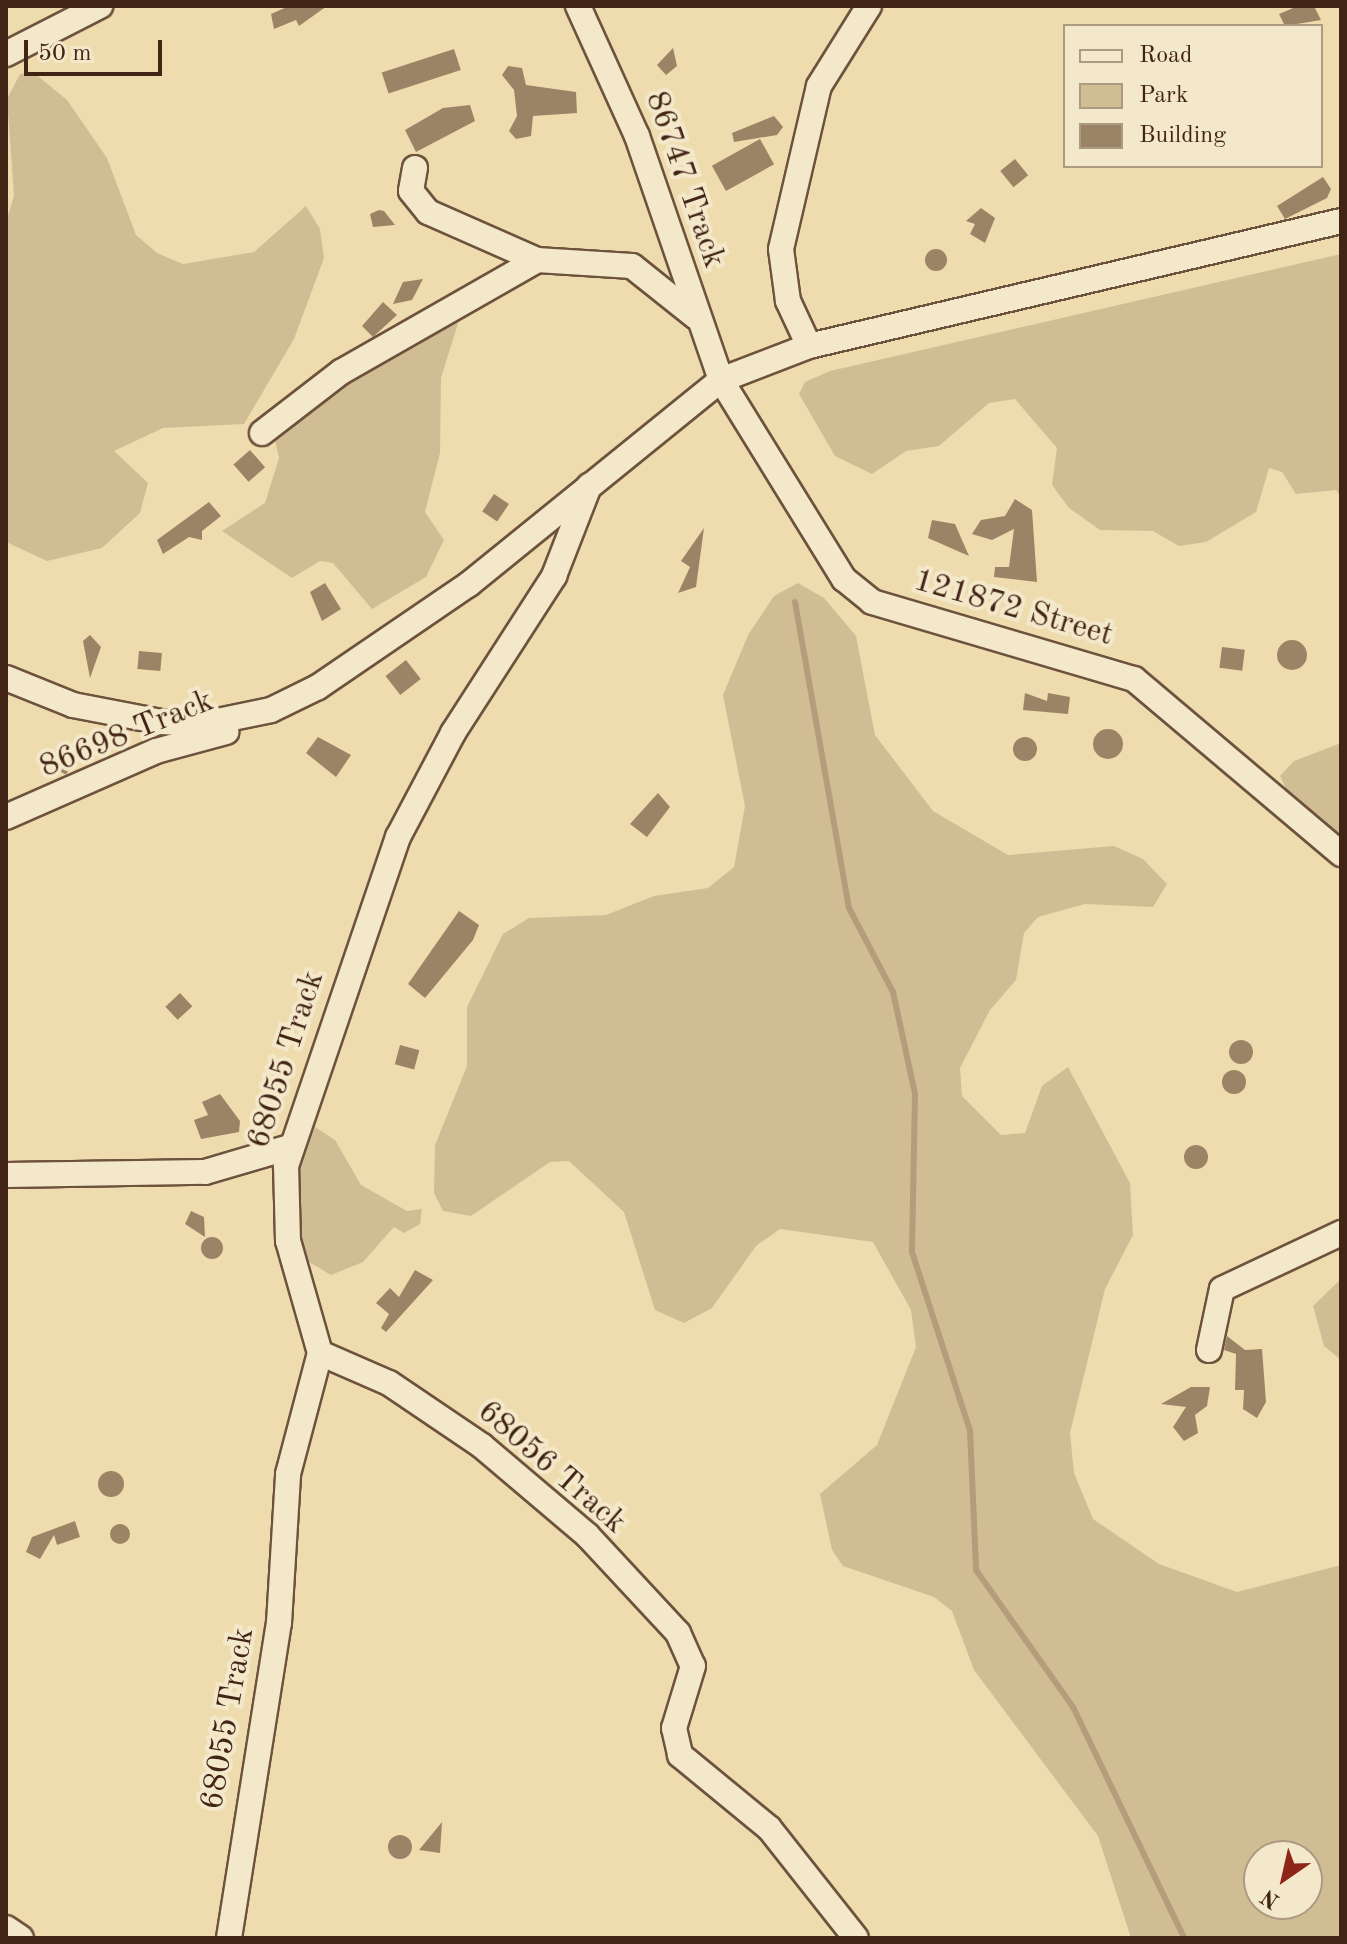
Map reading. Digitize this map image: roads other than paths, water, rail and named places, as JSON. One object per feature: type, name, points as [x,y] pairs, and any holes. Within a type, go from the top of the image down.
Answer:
[{"type":"street","points":[[6,54],[100,6]]},
{"type":"street","name":"86747 Track","points":[[578,6],[637,136],[721,380]]},
{"type":"street","points":[[809,346],[788,301],[781,249],[819,86],[869,6]]},
{"type":"street","points":[[415,168],[411,191],[428,212],[537,260],[632,266],[698,319]]},
{"type":"street","points":[[6,678],[73,705],[161,722],[203,724],[271,710],[318,687],[469,584],[721,380],[809,346],[1341,221]]},
{"type":"street","points":[[262,433],[341,372],[537,260]]},
{"type":"street","name":"121872 Street","points":[[721,380],[857,592],[1134,679],[1341,854]]},
{"type":"street","name":"68055 Track","points":[[229,1938],[279,1623],[288,1474],[320,1353],[288,1241],[282,1189],[290,1147],[370,904],[403,825],[554,576],[589,486]]},
{"type":"street","name":"86698 Track","points":[[6,817],[271,710]]},
{"type":"street","points":[[6,1175],[205,1172],[290,1147]]},
{"type":"street","points":[[1209,1350],[1213,1304],[1222,1289],[1341,1233]]},
{"type":"street","name":"68056 Track","points":[[320,1353],[366,1370],[482,1446],[587,1535],[678,1633],[693,1666],[674,1728],[680,1755],[769,1828],[856,1938]]},
{"type":"street","points":[[6,1928],[21,1938]]},
{"type":"waterway","points":[[795,602],[849,908],[893,992],[915,1094],[912,1252],[970,1430],[976,1570],[1073,1707],[1184,1938]]}]
